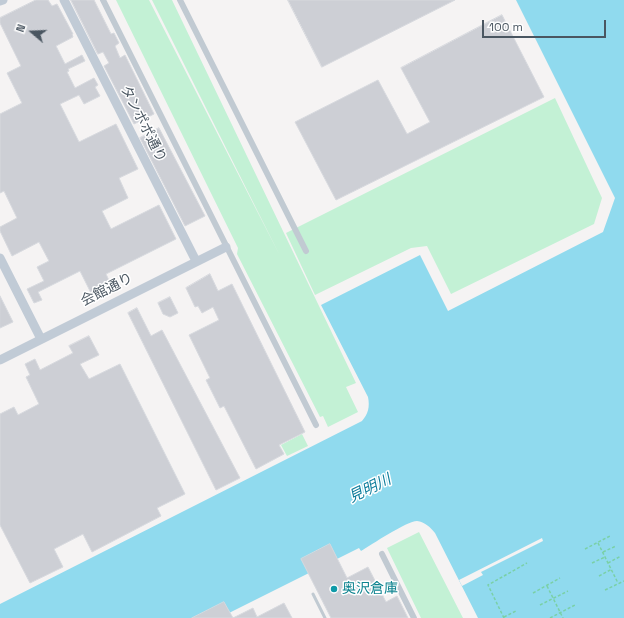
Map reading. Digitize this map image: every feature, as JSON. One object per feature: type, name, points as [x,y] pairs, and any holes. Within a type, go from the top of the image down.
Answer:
[{"type":"street","name":"タンポポ通り","points":[[64,0],[196,261]]},
{"type":"street","points":[[102,0],[316,425]]},
{"type":"street","points":[[180,0],[306,251]]},
{"type":"street","name":"会館通り","points":[[0,360],[226,247]]},
{"type":"street","points":[[0,258],[41,339]]},
{"type":"street","points":[[382,554],[414,618]]},
{"type":"lane","points":[[313,594],[325,618]]},
{"type":"path","points":[[585,549],[610,536]]},
{"type":"path","points":[[598,543],[618,583]]},
{"type":"path","points":[[603,552],[616,546]]},
{"type":"path","points":[[608,563],[621,556]]},
{"type":"path","points":[[592,563],[605,557]]},
{"type":"path","points":[[516,611],[504,618],[488,585],[527,563]]},
{"type":"path","points":[[599,576],[612,570]]},
{"type":"path","points":[[533,593],[560,578]]},
{"type":"path","points":[[605,590],[624,580]]},
{"type":"path","points":[[547,586],[563,618]]},
{"type":"path","points":[[540,605],[568,591]]},
{"type":"path","points":[[550,618],[575,605]]},
{"type":"green space","points":[[116,0],[149,0],[279,254],[152,0],[172,0],[356,383],[346,387],[358,412],[328,427],[323,416],[320,417],[237,254],[238,248]]},
{"type":"green space","points":[[555,98],[602,198],[594,224],[451,294],[427,246],[411,248],[315,295],[286,233]]},
{"type":"green space","points":[[302,434],[308,446],[287,456],[281,445]]},
{"type":"green space","points":[[419,532],[463,618],[421,618],[387,548]]},
{"type":"water","name":"見明川","points":[[516,0],[624,0],[624,618],[478,618],[435,533],[427,525],[417,521],[405,525],[361,551],[359,548],[219,618],[0,618],[0,604],[362,421],[368,410],[368,397],[321,305],[420,255],[448,311],[603,232],[615,198]]},
{"type":"pier","points":[[542,538],[543,541],[481,572],[483,575],[462,586],[459,580]]},
{"type":"building","points":[[36,0],[48,0],[52,6],[57,4],[73,34],[73,37],[56,46],[65,64],[82,55],[85,61],[68,69],[69,71],[67,72],[75,88],[94,78],[98,85],[95,87],[100,96],[84,104],[79,95],[60,104],[79,142],[116,124],[138,169],[119,178],[128,198],[102,211],[111,229],[159,205],[176,239],[106,274],[112,287],[93,297],[80,271],[38,292],[42,300],[34,303],[27,289],[44,281],[37,267],[49,261],[39,242],[12,256],[0,231],[0,227],[17,218],[4,191],[0,193],[0,114],[22,103],[7,73],[21,66],[0,23],[0,18]]},
{"type":"building","points":[[71,0],[94,0],[111,34],[114,33],[119,43],[115,46],[120,58],[125,55],[154,114],[134,124],[104,66],[109,63],[103,52],[98,54]]},
{"type":"building","points":[[288,0],[455,0],[322,67]]},
{"type":"building","points":[[502,15],[544,97],[336,200],[295,122],[378,80],[407,134],[430,122],[401,68]]},
{"type":"building","points":[[159,128],[205,216],[185,226],[140,138]]},
{"type":"building","points":[[210,274],[218,291],[232,284],[305,432],[279,445],[284,454],[256,469],[224,406],[220,408],[206,380],[210,378],[189,335],[219,320],[213,307],[202,313],[198,306],[195,307],[186,288]]},
{"type":"building","points":[[0,296],[13,322],[0,328]]},
{"type":"building","points":[[170,297],[178,313],[170,317],[163,314],[158,303]]},
{"type":"building","points":[[137,308],[151,336],[162,330],[240,478],[216,490],[128,313]]},
{"type":"building","points":[[89,336],[99,355],[80,364],[89,379],[120,364],[185,494],[157,508],[161,516],[92,552],[83,534],[54,549],[63,567],[30,583],[0,525],[0,414],[14,407],[18,415],[39,404],[26,377],[30,375],[25,364],[35,359],[40,370],[73,353],[69,346]]},
{"type":"building","name":"奥沢倉庫","points":[[330,544],[347,578],[368,567],[386,602],[397,596],[408,618],[331,618],[301,559]]},
{"type":"building","points":[[224,602],[233,618],[192,618]]},
{"type":"building","points":[[284,603],[292,618],[233,618],[253,608],[257,617]]},
{"type":"place","name":"奥沢倉庫","points":[[334,589]]}]
